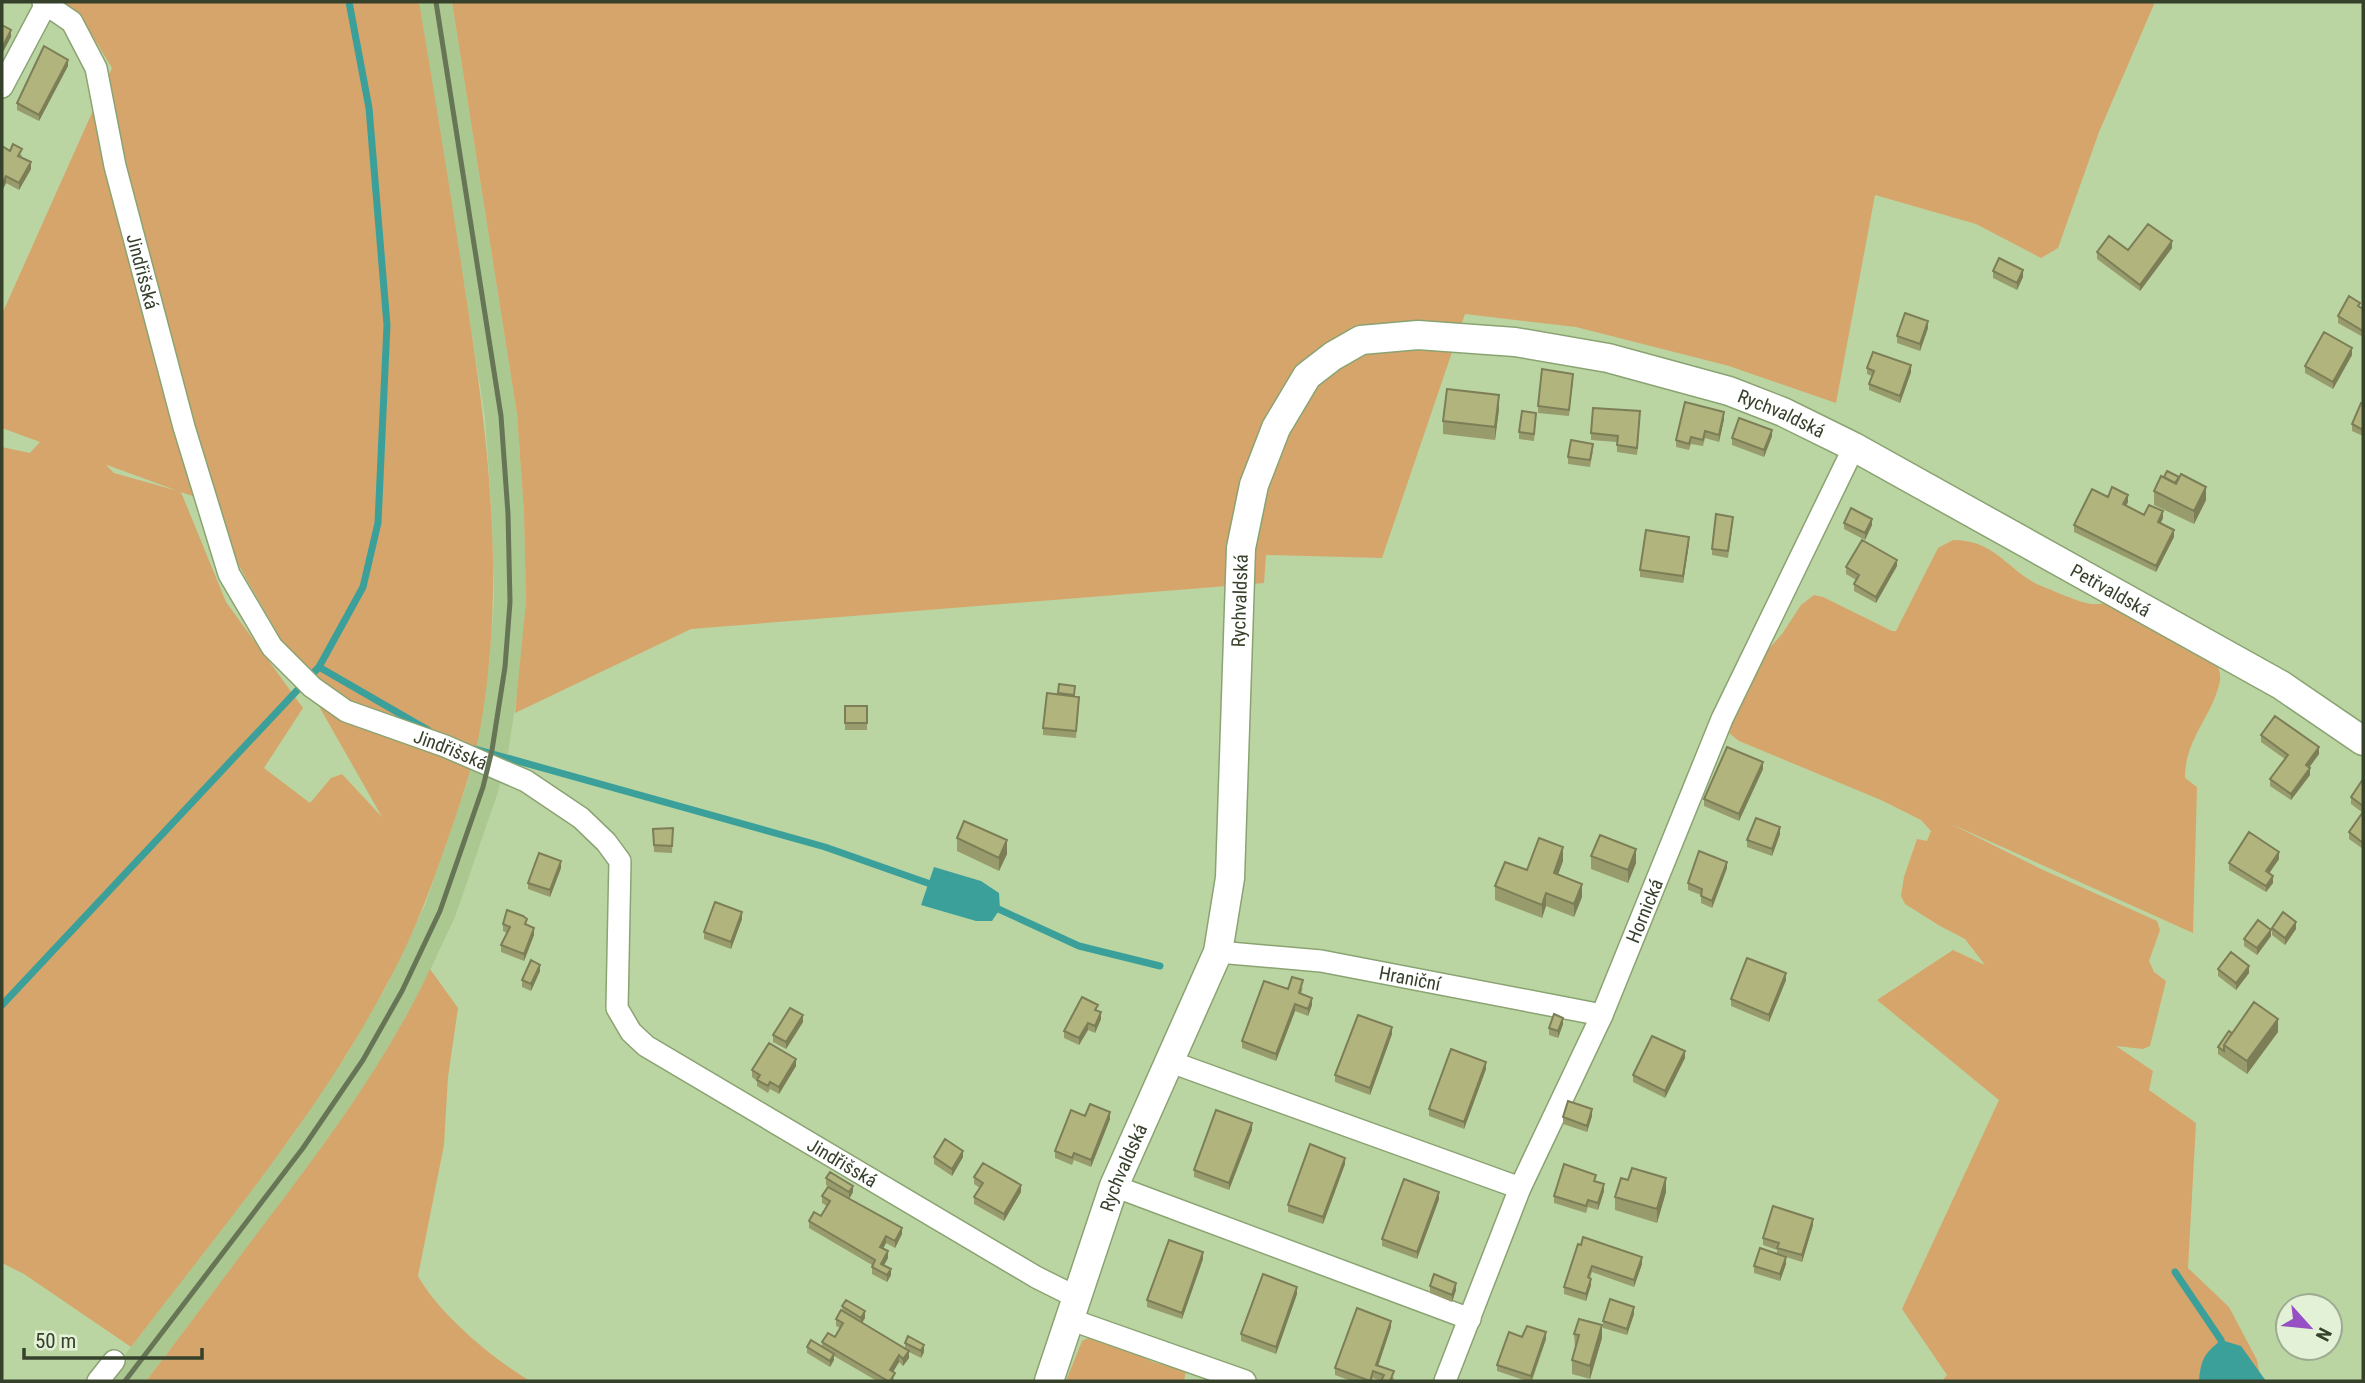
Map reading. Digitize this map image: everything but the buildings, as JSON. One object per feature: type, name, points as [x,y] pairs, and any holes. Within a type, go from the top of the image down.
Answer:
[{"type":"street","points":[[2,88],[44,3]]},
{"type":"street","name":"Jindřišská","points":[[44,3],[72,22],[96,68],[115,166],[184,426],[229,574],[272,647],[312,687],[346,711],[445,746],[526,781],[581,818],[606,842],[620,861],[617,1008],[631,1032],[646,1046],[1036,1277],[1072,1308],[1245,1381]]},
{"type":"street","name":"Rychvaldská","points":[[1049,1381],[1114,1186],[1218,952],[1230,878],[1241,548],[1254,485],[1276,428],[1307,376],[1333,356],[1361,340],[1418,335],[1515,342],[1608,358],[1729,391],[1783,412],[1854,447]]},
{"type":"street","name":"Petřvaldská","points":[[1854,447],[2281,685],[2363,740]]},
{"type":"street","name":"Hornická","points":[[1445,1381],[1520,1188],[1602,1015],[1722,719],[1854,447]]},
{"type":"street","name":"Hraniční","points":[[1218,952],[1321,961],[1602,1015]]},
{"type":"street","points":[[1171,1062],[1520,1188]]},
{"type":"street","points":[[1114,1186],[1470,1318]]},
{"type":"street","points":[[98,1381],[114,1361]]},
{"type":"shaded area","points":[[60,2],[419,2],[481,398],[491,507],[492,615],[481,724],[460,804],[414,928],[360,1032],[299,1126],[131,1347],[24,1274],[2,1263],[2,447],[30,453],[40,442],[2,428],[2,314],[112,68],[78,12]],"holes":[[[107,465],[178,491],[114,473]],[[181,492],[201,499],[382,817],[342,774],[331,778],[310,803],[264,768],[303,708],[226,602]]]},
{"type":"shaded area","points":[[419,2],[452,2],[517,414],[524,513],[526,602],[521,668],[508,753],[498,792],[455,917],[417,998],[377,1068],[316,1157],[146,1381],[105,1381],[290,1139],[349,1051],[388,983],[425,905],[467,783],[476,746],[489,665],[494,601],[492,515],[485,417]]},
{"type":"shaded area","points":[[452,2],[2155,2],[2099,132],[2058,248],[2041,258],[1976,224],[1875,195],[1836,403],[1729,366],[1576,327],[1465,314],[1382,558],[1266,555],[1264,583],[691,629],[515,713],[526,602],[524,513],[517,414]]},
{"type":"shaded area","points":[[1953,540],[1967,541],[1990,550],[2039,585],[2058,593],[2086,603],[2113,605],[2214,659],[2219,668],[2220,682],[2215,697],[2193,741],[2186,764],[2185,778],[2197,787],[2193,933],[1949,823],[2041,869],[2157,921],[2160,930],[2149,961],[2154,972],[2166,981],[2150,1046],[2143,1049],[2116,1046],[2153,1071],[2149,1090],[2196,1123],[2188,1268],[2229,1307],[2257,1360],[2261,1381],[1942,1381],[1947,1375],[1902,1309],[1999,1100],[1877,1000],[1953,950],[1985,965],[1965,939],[1905,904],[1901,896],[1904,877],[1917,839],[1927,841],[1931,831],[1921,820],[1881,800],[1739,741],[1729,733],[1766,652],[1801,605],[1814,595],[1823,597],[1896,631],[1938,548]]},
{"type":"shaded area","points":[[430,969],[458,1008],[448,1077],[444,1145],[418,1276],[427,1291],[453,1320],[500,1361],[530,1381],[146,1381],[354,1100],[395,1036]]},
{"type":"shaded area","points":[[1092,1336],[1105,1339],[1153,1362],[1186,1371],[1184,1381],[1066,1381],[1082,1341]]},
{"type":"water","points":[[934,867],[981,881],[999,893],[1000,909],[992,921],[976,921],[921,905]]},
{"type":"water","points":[[2221,1340],[2241,1346],[2266,1381],[2199,1381],[2204,1358]]},
{"type":"waterway","points":[[319,667],[363,587],[378,523],[387,325],[369,108],[349,2]]},
{"type":"waterway","points":[[2,1005],[319,667],[428,730]]},
{"type":"waterway","points":[[475,749],[825,847],[936,886]]},
{"type":"waterway","points":[[994,907],[1079,946],[1160,966]]},
{"type":"waterway","points":[[2175,1272],[2221,1340],[2223,1348]]},
{"type":"railway","points":[[125,1381],[303,1148],[363,1060],[402,991],[440,911],[483,787],[492,750],[505,667],[510,602],[508,514],[501,416],[436,2]]}]
